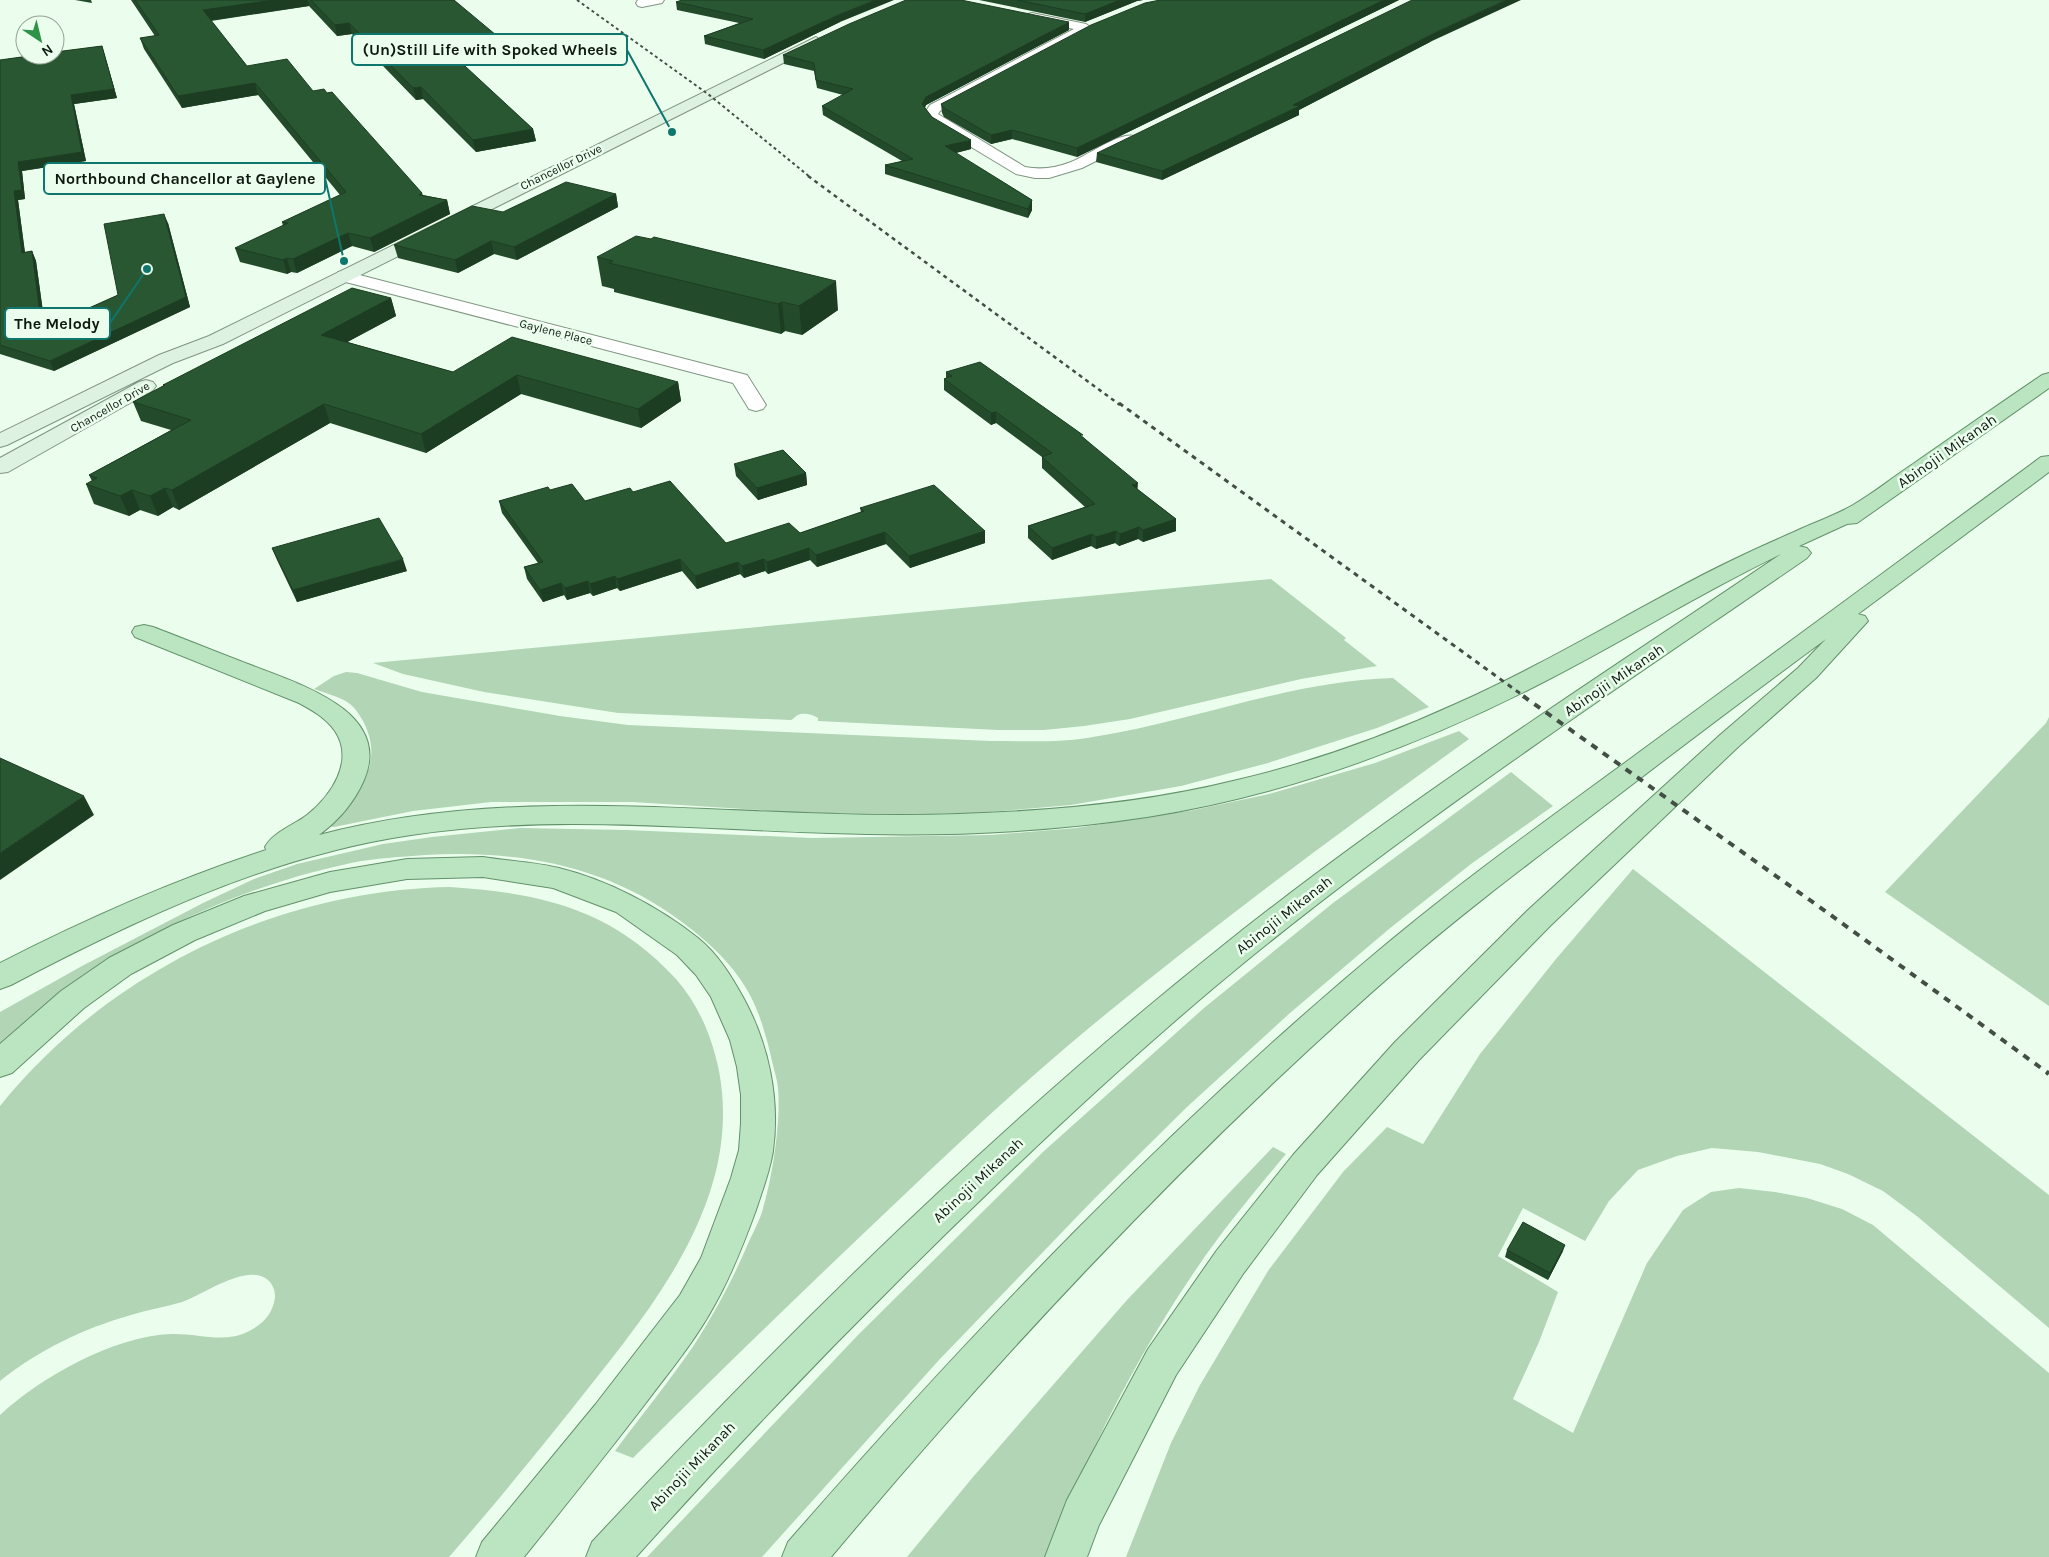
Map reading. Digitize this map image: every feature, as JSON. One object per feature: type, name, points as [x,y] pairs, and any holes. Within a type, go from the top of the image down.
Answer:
[{"type":"main road","name":"Abinojii Mikanah","points":[[607,1557],[802,1351],[935,1220],[1064,1100],[1167,1009],[1264,930],[1373,847],[2049,380]]},
{"type":"main road","points":[[803,1557],[978,1359],[1073,1259],[1142,1187],[1297,1040],[1458,902],[2049,462]]},
{"type":"main road","points":[[0,977],[52,949],[142,906],[240,869],[323,843],[419,824],[472,818],[595,815],[884,824],[1007,822],[1131,809],[1234,791],[1306,772],[1355,756],[1493,698],[1726,572],[1863,509]]},
{"type":"main road","points":[[1066,1557],[1082,1516],[1162,1362],[1230,1262],[1305,1165],[1407,1051],[1539,918],[1729,741],[1807,673],[1902,572]]},
{"type":"main road","points":[[144,632],[319,702],[338,717],[347,727],[355,741],[357,756],[354,771],[334,806],[317,822],[294,838],[240,869]]},
{"type":"main road","points":[[0,1064],[72,999],[117,968],[168,940],[269,898],[318,884],[371,873],[414,868],[458,866],[505,870],[567,881],[605,894],[638,910],[670,931],[698,957],[723,987],[741,1022],[750,1057],[758,1102],[756,1150],[744,1192],[727,1240],[694,1304],[631,1390],[497,1557]]},
{"type":"street","points":[[642,3],[658,0]]},
{"type":"street","points":[[1016,13],[1091,26],[935,108],[931,114],[938,121],[1021,171],[1030,174],[1057,173],[1142,133]]},
{"type":"street","name":"Chancellor Drive","points":[[0,441],[158,363],[216,340],[827,36]]},
{"type":"street","name":"Gaylene Place","points":[[344,276],[740,379],[756,405]]},
{"type":"street","name":"Chancellor Drive","points":[[0,467],[114,405],[184,364],[216,340]]},
{"type":"green space","points":[[1271,579],[1346,638],[1344,640],[1377,666],[1301,679],[1130,719],[1044,730],[998,730],[818,721],[818,718],[805,714],[800,714],[791,720],[618,713],[484,692],[403,674],[302,637],[373,663]]},
{"type":"green space","points":[[346,672],[357,673],[422,692],[560,716],[628,725],[991,741],[1081,739],[1131,730],[1317,686],[1393,678],[1429,707],[1377,728],[1268,763],[1181,786],[1071,805],[953,815],[837,815],[632,802],[491,802],[413,811],[334,827],[325,826],[345,806],[362,784],[371,758],[371,745],[367,730],[355,709],[342,699],[314,689],[334,676]]},
{"type":"green space","points":[[2049,717],[2049,1006],[1885,892],[2046,723]]},
{"type":"green space","points":[[1459,731],[1469,739],[1229,916],[1135,990],[1042,1068],[972,1131],[870,1228],[633,1458],[615,1451],[700,1336],[729,1285],[759,1219],[772,1169],[779,1102],[778,1085],[768,1045],[758,1012],[745,986],[730,965],[712,947],[682,922],[653,903],[623,887],[592,874],[528,859],[460,854],[397,857],[351,863],[312,872],[236,897],[163,930],[94,970],[61,993],[0,1046],[0,1012],[82,966],[203,903],[254,879],[297,864],[383,844],[520,828],[627,830],[812,838],[990,835],[1076,828],[1194,810],[1269,794],[1375,763]]},
{"type":"green space","points":[[1511,772],[1553,806],[1471,864],[1389,929],[1290,1013],[1187,1107],[1096,1197],[939,1360],[762,1557],[647,1557],[858,1335],[1044,1151],[1204,1008],[1333,903]]},
{"type":"green space","points":[[1633,869],[2049,1195],[2049,1328],[1918,1217],[1883,1191],[1848,1174],[1820,1164],[1758,1152],[1712,1148],[1677,1156],[1638,1170],[1609,1201],[1585,1241],[1523,1208],[1498,1256],[1558,1292],[1539,1342],[1513,1399],[1573,1433],[1647,1263],[1683,1210],[1711,1192],[1739,1188],[1807,1198],[1842,1209],[1873,1225],[2049,1373],[2049,1557],[1126,1557],[1171,1443],[1200,1385],[1268,1271],[1343,1172],[1387,1127],[1423,1144],[1480,1054],[1556,959]]},
{"type":"green space","points":[[450,887],[515,894],[545,900],[574,909],[601,921],[627,936],[652,955],[684,989],[704,1022],[713,1046],[719,1071],[723,1120],[717,1166],[703,1211],[683,1254],[658,1295],[630,1335],[571,1410],[449,1557],[0,1557],[0,1415],[57,1373],[103,1350],[126,1342],[149,1336],[171,1334],[227,1337],[245,1333],[265,1319],[272,1309],[275,1297],[272,1284],[260,1276],[238,1277],[182,1302],[131,1315],[78,1334],[46,1350],[0,1381],[0,1106],[44,1058],[92,1015],[145,978],[201,947],[261,922],[322,904],[386,892]]},
{"type":"green space","points":[[1273,1147],[1286,1154],[1207,1253],[1153,1336],[1096,1445],[1048,1557],[907,1557],[973,1477],[1127,1300]]},
{"type":"building","points":[[135,0],[274,0],[203,10],[247,66],[287,59],[313,91],[324,89],[327,93],[332,92],[422,193],[419,195],[447,200],[370,238],[348,233],[293,259],[287,258],[283,260],[235,248],[288,223],[282,222],[346,192],[255,83],[178,96],[140,38],[159,35]]},
{"type":"building","points":[[311,0],[454,0],[508,45],[452,54],[533,129],[473,140],[421,87],[413,88],[349,23],[335,25]]},
{"type":"building","points":[[682,0],[875,0],[763,50],[704,36],[753,19],[676,2]]},
{"type":"building","points":[[906,0],[961,0],[1069,22],[926,97],[922,104],[932,117],[971,140],[945,146],[1032,200],[1028,209],[885,165],[913,159],[822,106],[853,89],[816,80],[814,63],[783,55]]},
{"type":"building","points":[[1017,0],[1120,0],[1085,14]]},
{"type":"building","points":[[1160,0],[1384,0],[1077,148],[1012,130],[991,135],[944,108],[941,104],[1091,25],[1145,3]]},
{"type":"building","points":[[1412,0],[1506,0],[1434,33],[1293,105],[1300,106],[1162,171],[1097,153]]},
{"type":"building","points":[[102,46],[114,89],[71,95],[82,152],[18,162],[22,190],[14,191],[22,253],[32,251],[42,329],[118,295],[104,224],[164,214],[186,297],[50,361],[0,345],[0,60],[15,58],[15,65],[65,65],[65,51]]},
{"type":"building","points":[[566,182],[616,194],[514,247],[491,241],[455,260],[394,245],[472,206],[503,212]]},
{"type":"building","points":[[636,236],[651,239],[654,237],[836,281],[799,306],[782,302],[778,304],[609,263],[613,261],[597,257]]},
{"type":"building","points":[[352,288],[391,298],[321,335],[453,372],[512,337],[678,382],[638,409],[517,375],[421,434],[324,404],[172,490],[165,488],[150,496],[132,490],[120,496],[86,484],[97,478],[89,475],[191,420],[133,402]]},
{"type":"building","points":[[980,362],[1083,435],[1080,435],[1138,483],[1132,485],[1176,519],[1143,530],[1139,527],[1120,534],[1116,531],[1096,537],[1092,534],[1052,548],[1028,526],[1095,504],[1042,457],[1052,453],[996,412],[991,413],[944,379],[952,376],[946,372]]},
{"type":"building","points":[[783,450],[806,473],[757,488],[734,464]]},
{"type":"building","points":[[670,481],[726,543],[789,523],[800,533],[864,511],[860,508],[934,485],[985,531],[909,556],[885,532],[816,555],[809,548],[767,562],[764,559],[742,566],[738,562],[695,576],[680,559],[617,579],[615,576],[590,584],[588,581],[565,588],[561,583],[540,590],[524,567],[543,562],[499,501],[548,487],[550,490],[572,484],[585,501],[630,488],[633,492]]},
{"type":"building","points":[[379,518],[403,559],[293,590],[272,548]]},
{"type":"building","points":[[0,758],[84,796],[0,853]]},
{"type":"building","points":[[1523,1222],[1565,1245],[1550,1273],[1507,1250]]},
{"type":"railway","points":[[577,0],[708,94],[810,177]]},
{"type":"railway","points":[[808,176],[1120,405]]},
{"type":"railway","points":[[1119,403],[1525,697]]},
{"type":"railway","points":[[1523,696],[1828,913],[2048,1073]]},
{"type":"place","name":"(Un)Still Life with Spoked Wheels","points":[[672,132]]},
{"type":"place","name":"Northbound Chancellor at Gaylene","points":[[344,261]]},
{"type":"place","name":"The Melody","points":[[147,269]]}]
